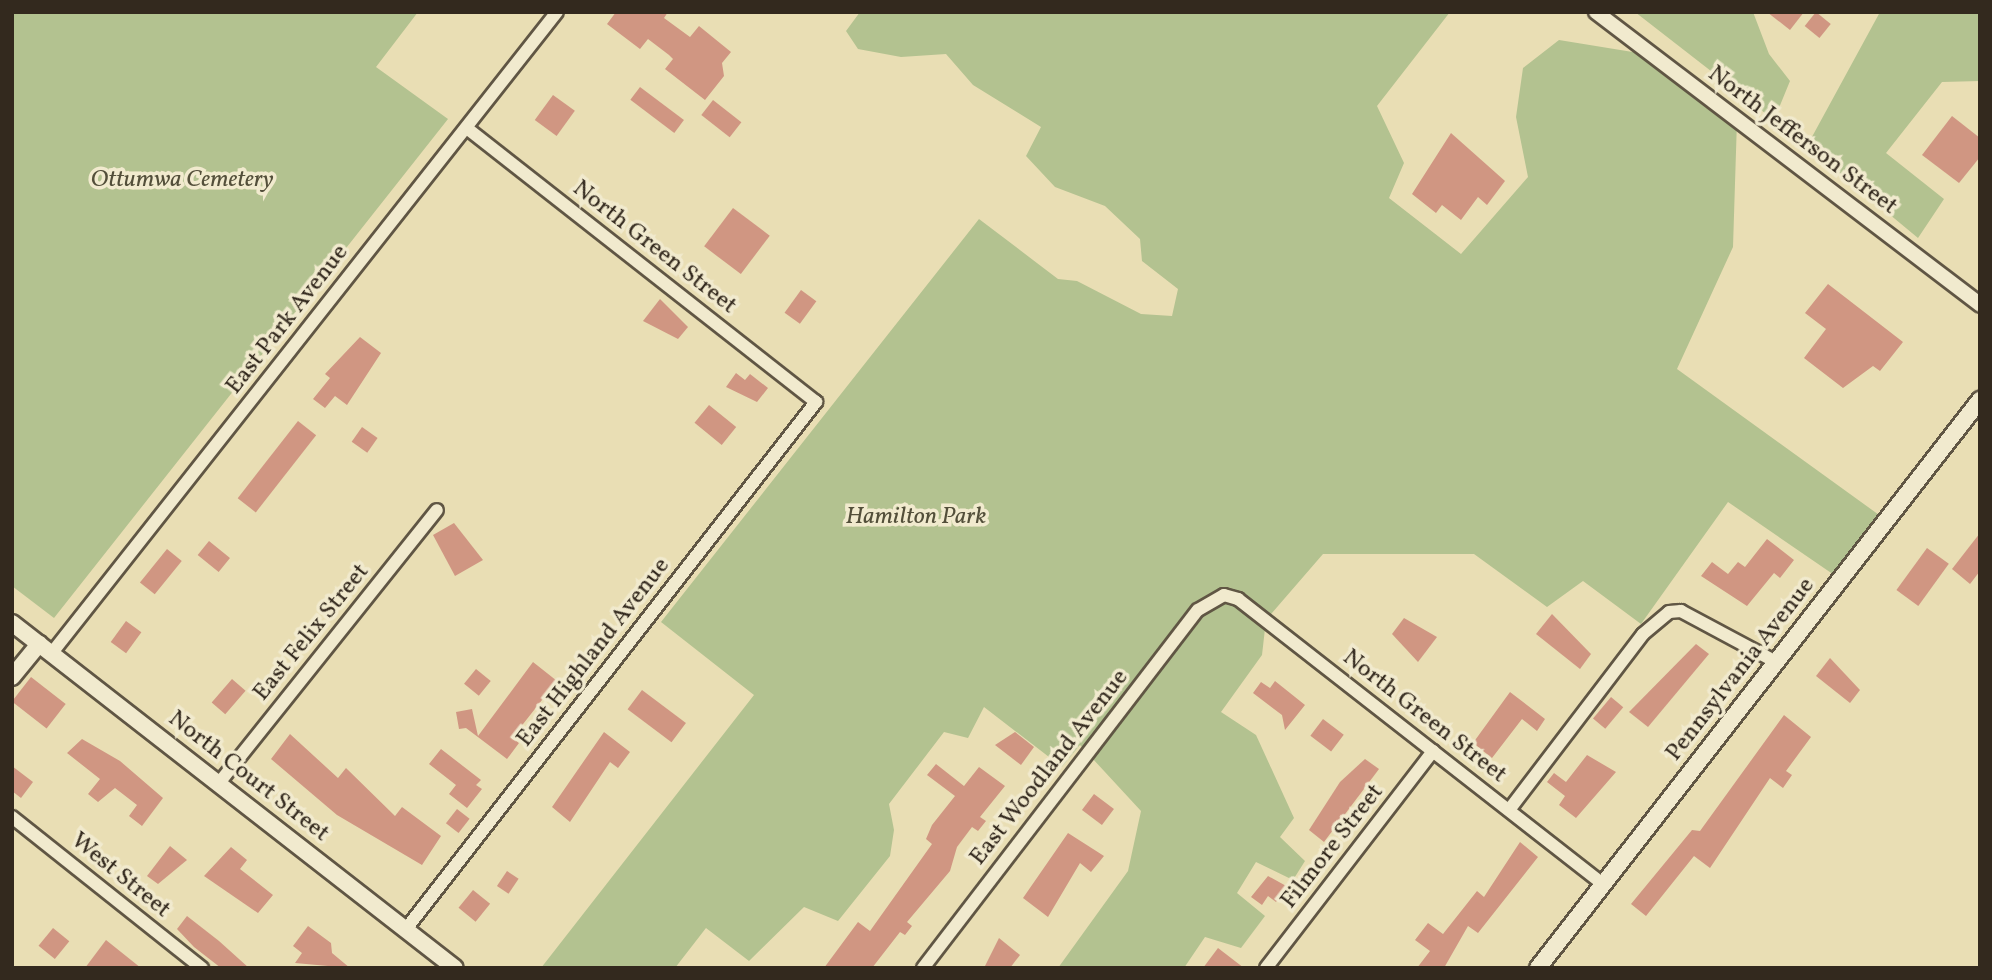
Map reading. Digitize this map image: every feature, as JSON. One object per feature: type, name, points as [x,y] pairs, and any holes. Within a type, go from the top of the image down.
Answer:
[{"type":"main road","name":"Pennsylvania Avenue","points":[[1538,968],[1980,400]]},
{"type":"main road","name":"North Court Street","points":[[12,623],[455,968]]},
{"type":"main road","points":[[12,677],[45,649]]},
{"type":"street","name":"East Park Avenue","points":[[45,649],[467,128],[557,12]]},
{"type":"street","name":"North Jefferson Street","points":[[1596,12],[1980,305]]},
{"type":"street","name":"North Green Street","points":[[467,128],[816,402]]},
{"type":"street","name":"East Highland Avenue","points":[[406,929],[816,402]]},
{"type":"street","name":"East Felix Street","points":[[219,783],[437,510]]},
{"type":"street","name":"North Green Street","points":[[1214,598],[1238,599],[1603,884]]},
{"type":"street","name":"East Woodland Avenue","points":[[922,968],[1198,610],[1214,598]]},
{"type":"street","points":[[1509,810],[1643,634],[1669,612],[1681,611],[1776,662]]},
{"type":"street","name":"Filmore Street","points":[[1266,968],[1433,751]]},
{"type":"street","name":"West Street","points":[[12,817],[202,968]]},
{"type":"green space","name":"Ottumwa Cemetery","points":[[12,12],[418,12],[376,67],[448,119],[54,618],[12,586]]},
{"type":"green space","name":"Hamilton Park","points":[[860,12],[1450,12],[1377,106],[1404,163],[1389,198],[1461,254],[1528,177],[1516,117],[1523,68],[1559,40],[1651,55],[1737,120],[1733,247],[1677,369],[1886,520],[1840,579],[1728,502],[1641,624],[1583,581],[1547,607],[1474,554],[1323,554],[1266,620],[1262,655],[1221,712],[1256,735],[1294,818],[1280,837],[1305,861],[1293,880],[1256,862],[1237,893],[1265,916],[1241,948],[1205,937],[1184,968],[1058,968],[1128,871],[1141,811],[1080,745],[1062,767],[984,707],[968,738],[944,732],[889,804],[894,830],[890,856],[838,921],[804,907],[749,961],[706,928],[675,968],[541,968],[754,695],[661,622],[979,219],[1058,279],[1077,281],[1141,314],[1172,316],[1178,289],[1142,261],[1140,239],[1105,206],[1055,187],[1026,156],[1041,127],[973,85],[946,54],[901,57],[858,49],[846,31]]},
{"type":"green space","points":[[1635,12],[1753,12],[1769,54],[1790,81],[1774,120]]},
{"type":"green space","points":[[1880,12],[1980,12],[1980,81],[1942,82],[1886,153],[1944,199],[1918,238],[1807,146]]},
{"type":"building","points":[[616,12],[668,12],[664,18],[690,37],[699,26],[731,52],[722,63],[724,76],[705,100],[665,69],[673,59],[669,55],[648,39],[640,49],[607,24]]},
{"type":"building","points":[[1767,12],[1804,12],[1790,30]]},
{"type":"building","points":[[1816,12],[1831,24],[1819,38],[1805,26]]},
{"type":"building","points":[[640,87],[684,120],[674,133],[630,100]]},
{"type":"building","points":[[553,95],[575,111],[557,136],[535,120]]},
{"type":"building","points":[[713,100],[741,122],[730,137],[701,115]]},
{"type":"building","points":[[1952,116],[1980,138],[1980,157],[1959,183],[1922,155]]},
{"type":"building","points":[[1451,133],[1505,181],[1487,205],[1478,197],[1461,220],[1442,205],[1436,213],[1412,194]]},
{"type":"building","points":[[733,208],[770,236],[741,274],[704,246]]},
{"type":"building","points":[[1828,284],[1903,342],[1880,371],[1873,366],[1843,388],[1804,358],[1826,329],[1805,313]]},
{"type":"building","points":[[801,290],[816,301],[800,324],[785,313]]},
{"type":"building","points":[[660,299],[688,327],[678,339],[643,321]]},
{"type":"building","points":[[360,337],[381,353],[347,405],[335,396],[325,408],[313,399],[330,378],[325,374]]},
{"type":"building","points":[[736,373],[745,380],[750,374],[768,388],[757,402],[726,387]]},
{"type":"building","points":[[709,405],[736,427],[722,445],[695,423]]},
{"type":"building","points":[[298,421],[316,435],[256,512],[238,498]]},
{"type":"building","points":[[362,427],[378,438],[367,453],[352,442]]},
{"type":"building","points":[[454,523],[483,560],[455,576],[433,535]]},
{"type":"building","points":[[1980,533],[1980,571],[1970,584],[1952,569]]},
{"type":"building","points":[[1767,539],[1794,560],[1780,578],[1774,573],[1747,606],[1701,576],[1712,562],[1728,574],[1738,562],[1745,567]]},
{"type":"building","points":[[209,541],[230,558],[219,572],[198,555]]},
{"type":"building","points":[[1927,548],[1949,564],[1918,606],[1896,590]]},
{"type":"building","points":[[167,549],[182,561],[155,594],[140,582]]},
{"type":"building","points":[[1552,614],[1591,654],[1580,669],[1536,634]]},
{"type":"building","points":[[1404,618],[1437,637],[1418,662],[1392,634]]},
{"type":"building","points":[[126,621],[141,632],[126,653],[111,642]]},
{"type":"building","points":[[1696,644],[1709,654],[1648,727],[1629,712]]},
{"type":"building","points":[[1830,658],[1860,690],[1850,703],[1816,676]]},
{"type":"building","points":[[533,662],[557,681],[512,738],[519,743],[507,759],[466,728],[459,729],[456,712],[472,709],[478,736]]},
{"type":"building","points":[[476,669],[491,681],[479,696],[464,684]]},
{"type":"building","points":[[31,677],[66,704],[47,729],[12,701]]},
{"type":"building","points":[[232,679],[246,691],[225,714],[212,702]]},
{"type":"building","points":[[1275,681],[1305,705],[1285,730],[1282,715],[1253,693],[1261,682],[1270,688]]},
{"type":"building","points":[[642,690],[686,723],[671,742],[628,709]]},
{"type":"building","points":[[1510,692],[1545,719],[1537,731],[1522,719],[1492,758],[1473,743]]},
{"type":"building","points":[[1611,697],[1623,707],[1605,729],[1593,718]]},
{"type":"building","points":[[1784,715],[1811,737],[1786,771],[1792,775],[1783,788],[1770,778],[1710,868],[1694,856],[1646,916],[1631,904],[1692,830],[1700,831]]},
{"type":"building","points":[[1323,719],[1344,735],[1331,751],[1310,736]]},
{"type":"building","points":[[604,732],[630,752],[618,768],[610,762],[570,822],[552,807]]},
{"type":"building","points":[[1015,732],[1034,747],[1021,765],[995,745]]},
{"type":"building","points":[[290,734],[338,778],[346,768],[395,816],[402,807],[441,836],[422,865],[337,815],[271,759]]},
{"type":"building","points":[[82,739],[120,761],[163,798],[142,826],[129,816],[137,805],[115,788],[98,802],[88,794],[100,779],[67,753]]},
{"type":"building","points":[[441,749],[481,780],[476,785],[482,789],[467,808],[449,794],[456,785],[429,764]]},
{"type":"building","points":[[1587,755],[1616,772],[1576,818],[1559,805],[1565,796],[1547,782],[1554,773],[1566,782]]},
{"type":"building","points":[[1365,759],[1379,769],[1324,842],[1309,830],[1340,782]]},
{"type":"building","points":[[936,764],[964,786],[979,767],[1005,786],[980,817],[986,821],[978,831],[972,827],[957,847],[950,871],[907,922],[912,926],[905,935],[900,932],[872,968],[824,968],[858,922],[870,931],[932,844],[926,839],[932,825],[955,796],[927,775]]},
{"type":"building","points":[[12,766],[33,782],[21,798],[12,791]]},
{"type":"building","points":[[1094,794],[1114,809],[1102,825],[1082,810]]},
{"type":"building","points":[[457,809],[470,819],[459,833],[446,823]]},
{"type":"building","points":[[1068,833],[1104,856],[1091,872],[1080,863],[1048,917],[1023,898]]},
{"type":"building","points":[[1520,842],[1538,857],[1478,933],[1468,926],[1444,968],[1417,968],[1430,951],[1415,940],[1428,923],[1443,934],[1477,891],[1484,897]]},
{"type":"building","points":[[170,846],[187,860],[158,884],[147,876]]},
{"type":"building","points":[[231,847],[247,860],[240,869],[273,895],[258,913],[204,876]]},
{"type":"building","points":[[507,871],[519,879],[509,894],[497,886]]},
{"type":"building","points":[[1268,876],[1288,887],[1276,902],[1268,896],[1262,905],[1251,897]]},
{"type":"building","points":[[473,890],[490,904],[476,922],[459,908]]},
{"type":"building","points":[[187,916],[249,968],[221,968],[194,947],[177,929]]},
{"type":"building","points":[[308,926],[331,943],[332,953],[350,968],[295,963],[302,953],[293,946]]},
{"type":"building","points":[[53,928],[69,941],[55,959],[39,946]]},
{"type":"building","points":[[999,938],[1020,955],[1010,968],[984,968]]},
{"type":"building","points":[[106,940],[141,968],[85,968]]},
{"type":"building","points":[[1218,948],[1244,968],[1203,968]]}]
